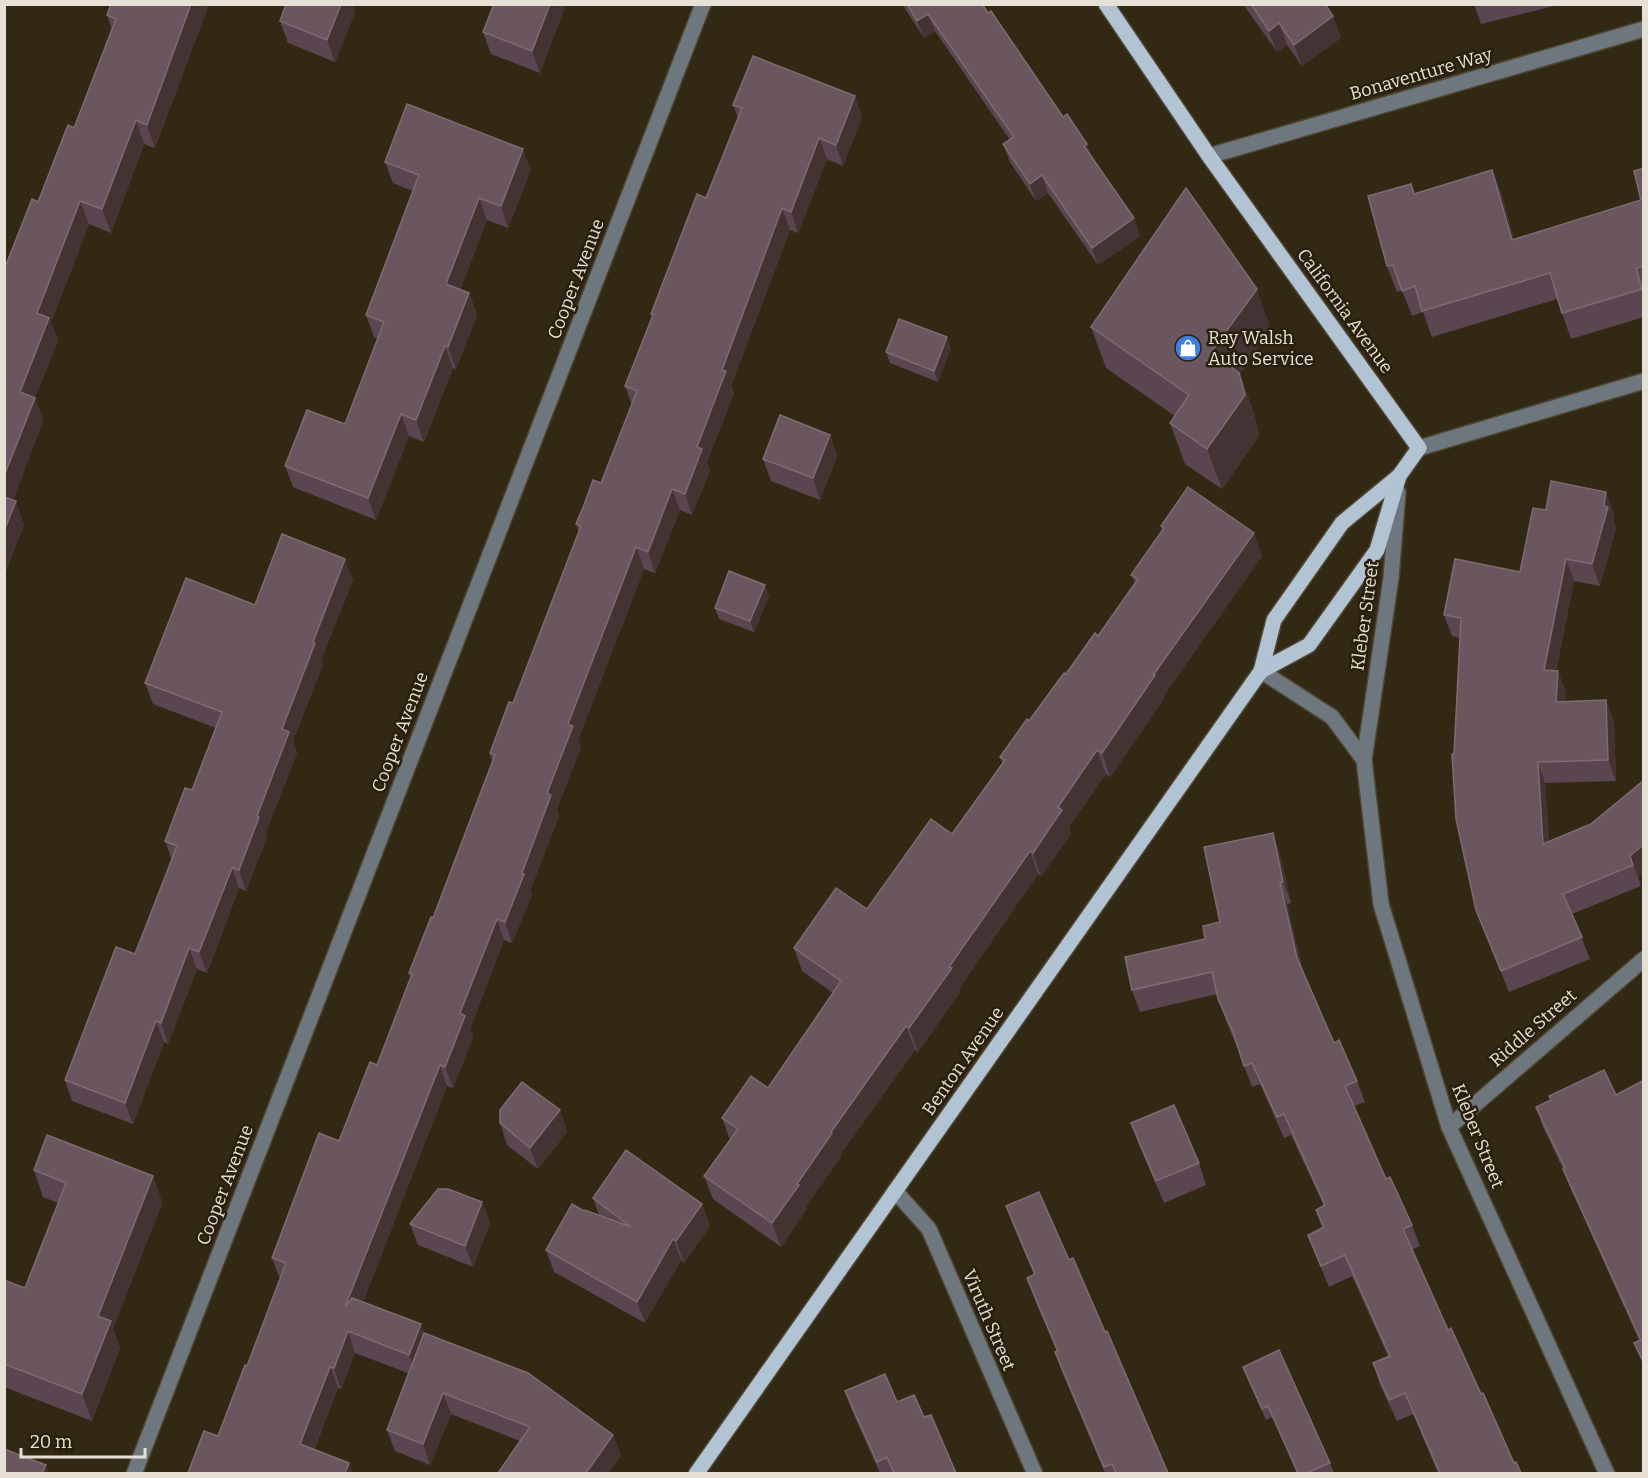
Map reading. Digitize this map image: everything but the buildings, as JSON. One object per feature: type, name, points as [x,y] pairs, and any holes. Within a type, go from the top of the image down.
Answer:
[{"type":"main road","name":"California Avenue","points":[[1106,4],[1209,156],[1419,448]]},
{"type":"main road","name":"Benton Avenue","points":[[696,1473],[1261,671],[1274,620],[1342,523],[1399,476],[1419,448]]},
{"type":"main road","name":"Benton Avenue","points":[[1261,671],[1309,645],[1377,550],[1399,476]]},
{"type":"street","name":"Cooper Avenue","points":[[134,1473],[703,4]]},
{"type":"street","name":"Bonaventure Way","points":[[1209,156],[1644,29]]},
{"type":"street","points":[[1419,448],[1644,381]]},
{"type":"street","name":"Kleber Street","points":[[1399,476],[1391,578],[1364,760],[1381,904],[1449,1127],[1607,1473]]},
{"type":"street","name":"Kleber Street","points":[[1261,671],[1332,717],[1364,760]]},
{"type":"street","name":"Riddle Street","points":[[1449,1127],[1644,959]]},
{"type":"street","name":"Viruth Street","points":[[895,1191],[929,1229],[1035,1473]]},
{"type":"place","name":"Ray Walsh Auto Service","points":[[1188,348]]}]
